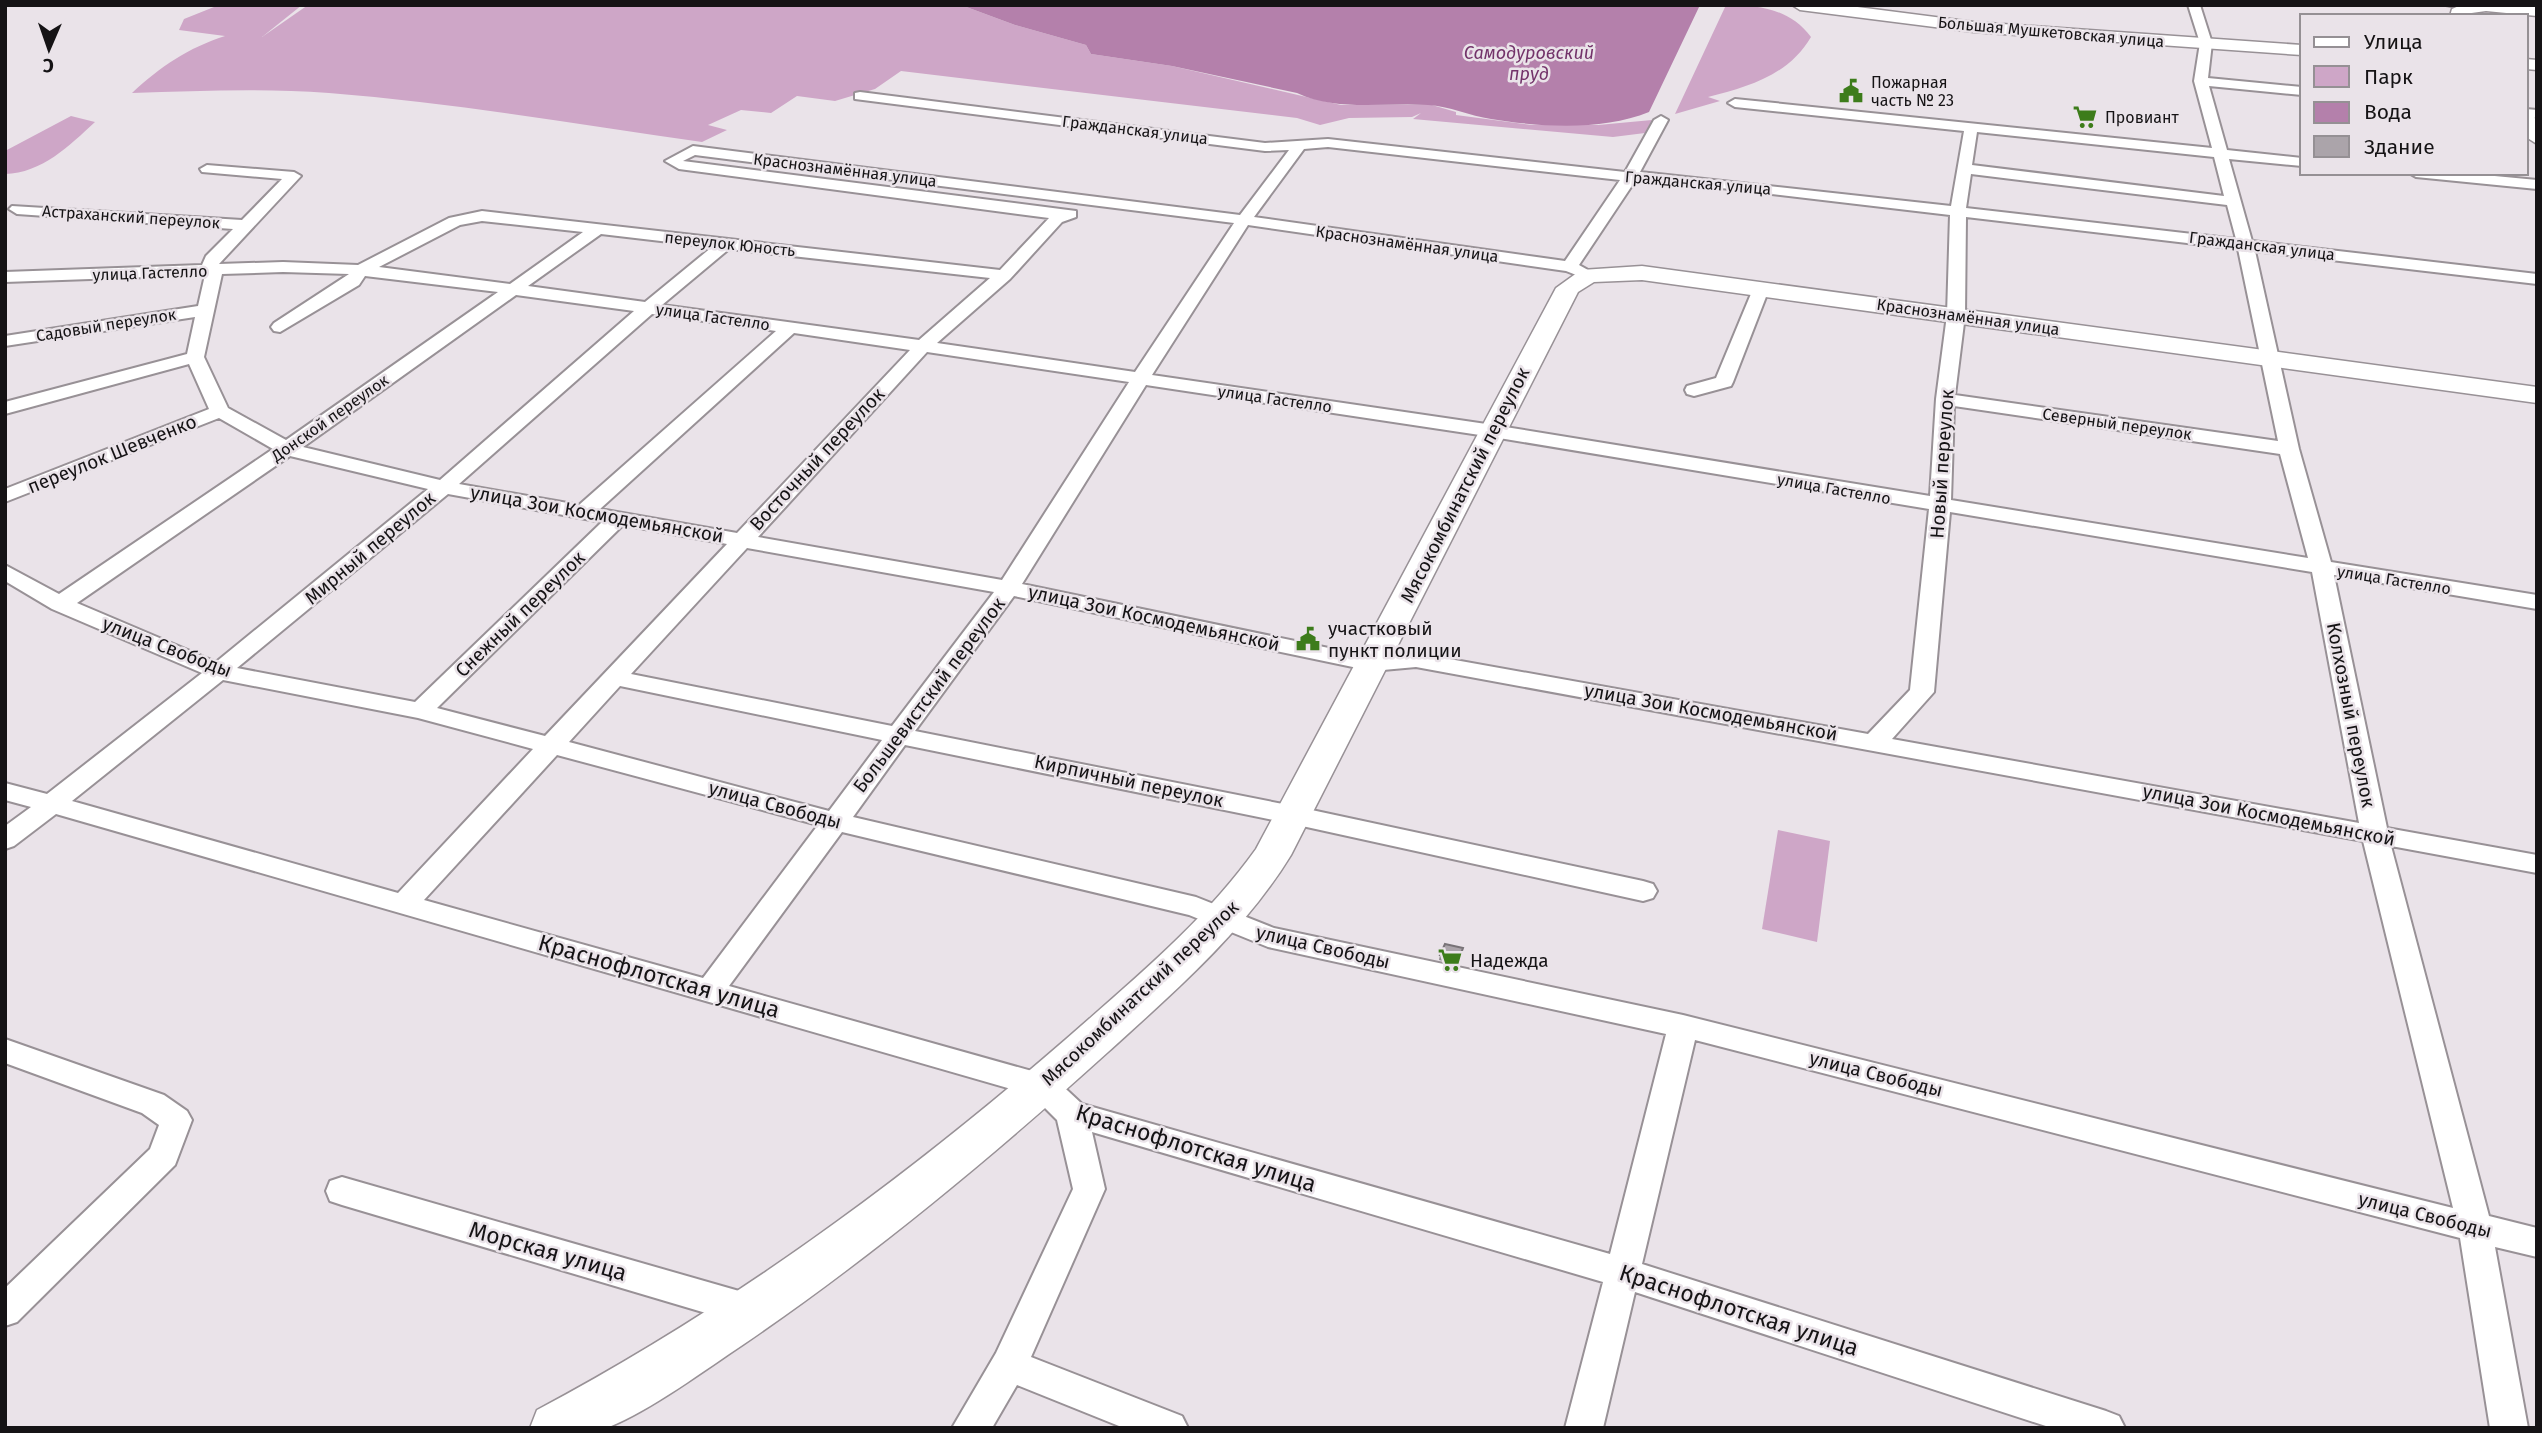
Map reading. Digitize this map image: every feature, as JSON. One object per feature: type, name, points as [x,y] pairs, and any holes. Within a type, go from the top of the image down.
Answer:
[{"type":"main road","name":"Большая Мушкетовская улица","points":[[1800,5],[1974,27],[2300,50]]},
{"type":"main road","points":[[2458,14],[2464,8],[2477,6],[2537,10]]},
{"type":"main road","name":"Краснознамённая улица","points":[[1579,271],[1642,273],[2537,395]]},
{"type":"main road","name":"Мясокомбинатский переулок","points":[[556,1428],[754,1311],[919,1186],[1042,1086],[1224,920],[1251,886],[1293,815],[1579,271]]},
{"type":"street","name":"Колхозный переулок","points":[[2194,5],[2206,44],[2201,81],[2218,153],[2245,244],[2289,449],[2322,569],[2375,836],[2475,1228],[2510,1428]]},
{"type":"street","points":[[2452,5],[2477,6]]},
{"type":"street","points":[[2201,81],[2300,91]]},
{"type":"street","name":"Гражданская улица","points":[[860,96],[1251,145],[1298,147],[1328,143],[1630,177],[1654,176],[2537,279]]},
{"type":"street","points":[[1735,103],[2300,162]]},
{"type":"street","name":"Мясокомбинатский переулок","points":[[1579,271],[1661,120]]},
{"type":"street","name":"Новый переулок","points":[[1875,741],[1922,692],[1940,507],[1945,399],[1956,315],[1958,210],[1971,128]]},
{"type":"street","name":"Большевистский переулок","points":[[710,990],[1008,588],[1244,220],[1298,147]]},
{"type":"street","name":"Краснознамённая улица","points":[[1065,215],[693,167],[672,161],[693,150],[1244,220],[1579,271]]},
{"type":"street","points":[[207,169],[294,176],[212,259],[210,266],[214,271],[195,358],[220,411]]},
{"type":"street","points":[[1965,169],[2232,201]]},
{"type":"street","points":[[2436,175],[2537,185]]},
{"type":"street","name":"Восточный переулок","points":[[403,905],[923,346],[1004,275],[1055,219],[1113,204]]},
{"type":"street","name":"Астраханский переулок","points":[[17,209],[245,225]]},
{"type":"street","name":"переулок Юность","points":[[361,270],[455,221],[482,216],[1004,275]]},
{"type":"street","name":"Донской переулок","points":[[60,604],[287,449],[597,229]]},
{"type":"street","name":"Мирный переулок","points":[[5,840],[220,672],[443,487],[646,307],[725,244]]},
{"type":"street","name":"улица Гастелло","points":[[5,277],[283,267],[361,270],[512,289],[923,346],[1493,431],[1940,507],[2537,602]]},
{"type":"street","points":[[280,327],[353,281],[361,270]]},
{"type":"street","points":[[1695,390],[1724,382],[1761,289]]},
{"type":"street","name":"Садовый переулок","points":[[5,341],[207,310]]},
{"type":"street","points":[[586,510],[790,328]]},
{"type":"street","points":[[5,408],[195,358]]},
{"type":"street","name":"Северный переулок","points":[[1945,399],[2289,449]]},
{"type":"street","name":"улица Зои Космодемьянской","points":[[220,411],[287,449],[443,487],[586,510],[1008,588],[1372,664],[1416,660],[1875,741],[2537,864]]},
{"type":"street","name":"переулок Шевченко","points":[[5,496],[220,411]]},
{"type":"street","name":"Снежный переулок","points":[[420,711],[619,517]]},
{"type":"street","name":"улица Свободы","points":[[5,572],[60,604],[220,672],[420,711],[554,744],[834,821],[1196,906],[1268,937],[1683,1026],[2537,1243]]},
{"type":"street","name":"Кирпичный переулок","points":[[614,678],[1293,815],[1643,891]]},
{"type":"street","name":"Краснофлотская улица","points":[[5,791],[1042,1086],[1072,1114],[1623,1273],[2106,1428]]},
{"type":"street","points":[[1584,1428],[1683,1026]]},
{"type":"street","points":[[5,1051],[153,1104],[176,1119],[164,1156],[5,1311]]},
{"type":"street","points":[[971,1428],[1009,1365],[1089,1189],[1072,1114]]},
{"type":"street","name":"Морская улица","points":[[342,1191],[754,1311]]},
{"type":"street","points":[[1009,1365],[1169,1428]]},
{"type":"green space","points":[[219,5],[302,5],[262,37],[308,5],[961,5],[1015,25],[1086,45],[1091,54],[1172,66],[1341,105],[1432,105],[1456,112],[1456,115],[1532,125],[1598,125],[1652,120],[1645,133],[1613,137],[1413,119],[1421,113],[1412,117],[1349,118],[1320,125],[1297,118],[901,71],[875,89],[835,101],[797,96],[771,113],[741,110],[708,125],[727,130],[702,142],[376,97],[255,90],[132,93],[176,59],[225,36],[179,30],[184,19]]},
{"type":"green space","points":[[1726,5],[1773,10],[1794,20],[1811,37],[1791,61],[1766,78],[1708,97],[1720,101],[1675,114]]},
{"type":"green space","points":[[71,116],[95,122],[54,157],[31,169],[5,174],[5,151]]},
{"type":"green space","points":[[1778,830],[1830,841],[1817,942],[1762,929]]},
{"type":"water","name":"Самодуровский пруд","points":[[961,5],[1700,5],[1649,112],[1612,122],[1571,126],[1510,122],[1428,105],[1361,105],[1313,99],[1297,93],[1172,66],[1091,54],[1086,45],[1015,25]]},
{"type":"building","points":[[1445,944],[1463,948],[1459,959],[1440,955]]},
{"type":"place","name":"Пожарная часть № 23","points":[[1851,91]]},
{"type":"place","name":"Провиант","points":[[2085,117]]},
{"type":"place","name":"участковый пункт полиции","points":[[1308,639]]},
{"type":"place","name":"Надежда","points":[[1450,960]]}]
